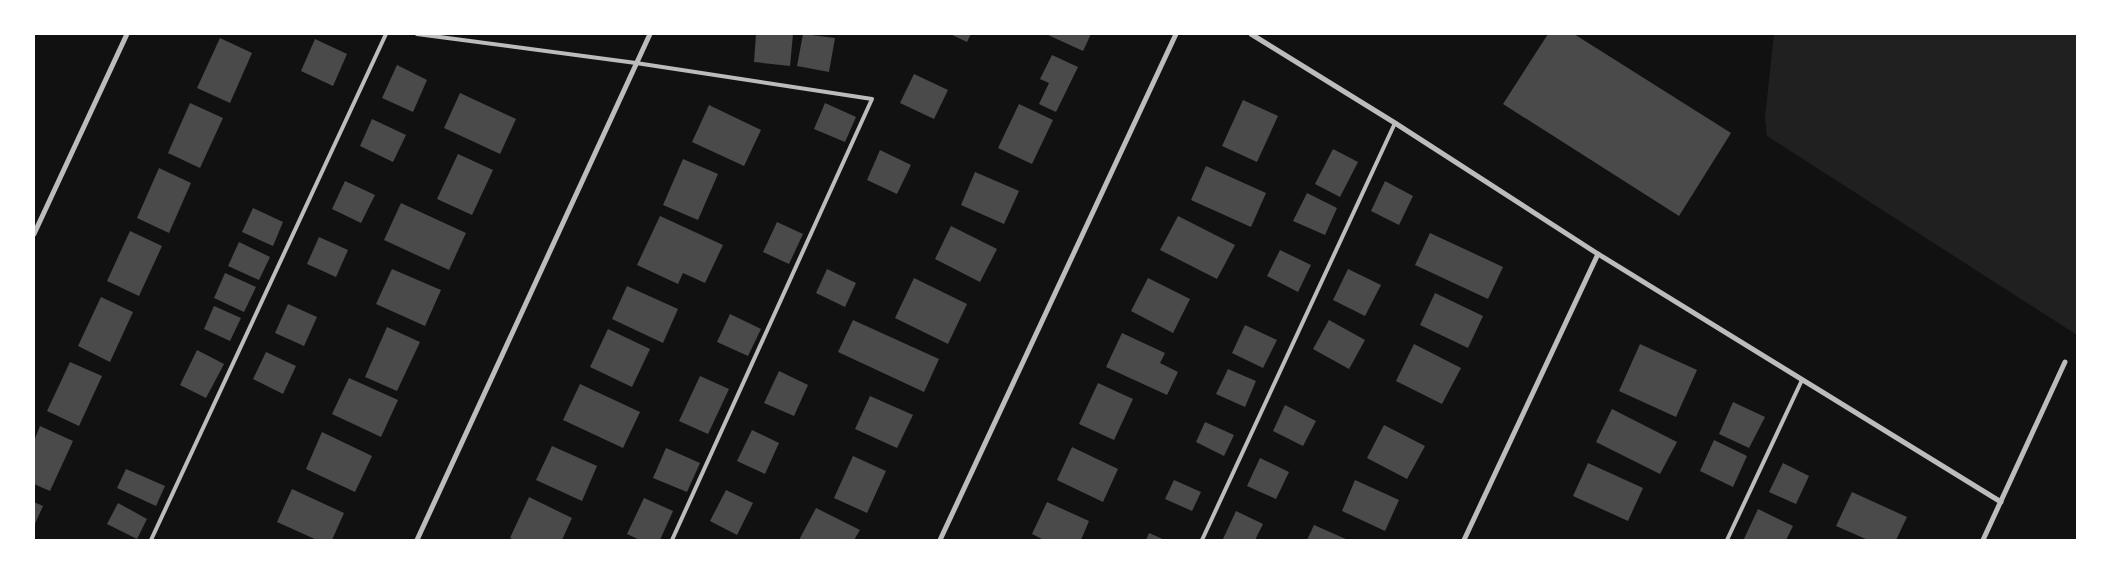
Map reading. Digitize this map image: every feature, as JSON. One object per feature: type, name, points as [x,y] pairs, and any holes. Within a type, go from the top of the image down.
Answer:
[{"type":"street","points":[[34,234],[127,34]]},
{"type":"street","points":[[417,540],[650,34]]},
{"type":"street","points":[[940,540],[1176,34]]},
{"type":"street","points":[[1250,34],[1395,123],[1598,254],[2001,502]]},
{"type":"street","points":[[1464,540],[1598,254]]},
{"type":"street","points":[[1983,540],[2065,362]]},
{"type":"lane","points":[[151,540],[386,34]]},
{"type":"lane","points":[[417,34],[636,63],[872,99],[672,540]]},
{"type":"lane","points":[[1202,540],[1395,123]]},
{"type":"lane","points":[[1727,540],[1802,380]]},
{"type":"shaded area","points":[[1774,34],[2077,34],[2077,335],[1767,136],[1765,118]]},
{"type":"building","points":[[756,34],[793,34],[790,66],[754,62]]},
{"type":"building","points":[[803,34],[835,38],[829,72],[797,66]]},
{"type":"building","points":[[950,34],[971,34],[967,42]]},
{"type":"building","points":[[1046,34],[1091,34],[1083,51]]},
{"type":"building","points":[[1548,34],[1574,34],[1731,133],[1679,216],[1503,104]]},
{"type":"building","points":[[220,38],[252,53],[230,103],[197,88]]},
{"type":"building","points":[[315,39],[347,54],[333,86],[301,71]]},
{"type":"building","points":[[1052,55],[1078,67],[1056,112],[1039,104],[1049,83],[1040,79]]},
{"type":"building","points":[[397,65],[427,80],[413,112],[382,98]]},
{"type":"building","points":[[914,74],[948,90],[934,119],[900,103]]},
{"type":"building","points":[[460,93],[516,119],[500,154],[444,128]]},
{"type":"building","points":[[1243,100],[1278,116],[1257,162],[1222,146]]},
{"type":"building","points":[[190,103],[223,118],[200,168],[168,153]]},
{"type":"building","points":[[825,103],[856,117],[845,142],[814,129]]},
{"type":"building","points":[[1019,104],[1053,120],[1032,164],[998,148]]},
{"type":"building","points":[[709,105],[761,130],[744,166],[692,142]]},
{"type":"building","points":[[372,119],[406,135],[393,162],[360,146]]},
{"type":"building","points":[[1333,149],[1358,162],[1340,197],[1315,184]]},
{"type":"building","points":[[880,150],[911,165],[897,194],[867,180]]},
{"type":"building","points":[[458,154],[493,170],[472,215],[437,199]]},
{"type":"building","points":[[683,159],[718,174],[698,220],[663,205]]},
{"type":"building","points":[[1206,166],[1266,193],[1251,227],[1191,200]]},
{"type":"building","points":[[159,168],[191,183],[169,233],[137,218]]},
{"type":"building","points":[[975,172],[1019,191],[1004,224],[961,205]]},
{"type":"building","points":[[345,181],[375,195],[361,223],[332,209]]},
{"type":"building","points":[[1385,181],[1413,196],[1399,225],[1371,211]]},
{"type":"building","points":[[1307,193],[1337,208],[1325,235],[1293,221]]},
{"type":"building","points":[[401,203],[466,233],[449,270],[384,240]]},
{"type":"building","points":[[253,208],[283,222],[273,246],[242,232]]},
{"type":"building","points":[[660,216],[723,245],[705,283],[683,273],[678,284],[637,265]]},
{"type":"building","points":[[1178,216],[1235,245],[1217,279],[1160,250]]},
{"type":"building","points":[[777,222],[803,234],[789,264],[763,252]]},
{"type":"building","points":[[951,226],[997,249],[980,282],[935,259]]},
{"type":"building","points":[[130,231],[162,246],[139,296],[107,281]]},
{"type":"building","points":[[1430,233],[1503,267],[1488,299],[1415,265]]},
{"type":"building","points":[[319,237],[348,250],[336,277],[307,264]]},
{"type":"building","points":[[239,242],[270,257],[259,280],[228,266]]},
{"type":"building","points":[[1280,250],[1311,265],[1298,292],[1267,276]]},
{"type":"building","points":[[392,269],[441,290],[425,326],[376,304]]},
{"type":"building","points":[[827,269],[856,283],[845,307],[816,293]]},
{"type":"building","points":[[1348,269],[1381,285],[1365,316],[1333,300]]},
{"type":"building","points":[[225,273],[256,287],[244,312],[214,298]]},
{"type":"building","points":[[914,278],[967,304],[948,344],[895,318]]},
{"type":"building","points":[[1148,278],[1190,299],[1173,333],[1131,311]]},
{"type":"building","points":[[627,286],[678,309],[663,343],[612,319]]},
{"type":"building","points":[[1435,293],[1483,316],[1468,348],[1420,325]]},
{"type":"building","points":[[101,297],[133,312],[110,362],[78,346]]},
{"type":"building","points":[[288,304],[317,317],[304,346],[275,333]]},
{"type":"building","points":[[214,306],[241,318],[230,341],[204,329]]},
{"type":"building","points":[[730,314],[761,329],[748,356],[717,342]]},
{"type":"building","points":[[853,320],[939,359],[924,392],[838,352]]},
{"type":"building","points":[[1329,320],[1365,340],[1349,369],[1313,349]]},
{"type":"building","points":[[1245,325],[1277,340],[1263,368],[1232,353]]},
{"type":"building","points":[[387,327],[420,342],[397,391],[365,377]]},
{"type":"building","points":[[608,329],[650,349],[632,387],[590,367]]},
{"type":"building","points":[[1122,333],[1165,353],[1160,363],[1178,372],[1167,395],[1106,367]]},
{"type":"building","points":[[1414,344],[1461,368],[1442,404],[1396,381]]},
{"type":"building","points":[[1640,344],[1697,370],[1676,417],[1619,391]]},
{"type":"building","points":[[197,350],[224,364],[206,398],[180,385]]},
{"type":"building","points":[[266,352],[296,366],[283,394],[253,379]]},
{"type":"building","points":[[70,362],[102,376],[79,426],[47,411]]},
{"type":"building","points":[[1228,369],[1256,381],[1245,407],[1216,394]]},
{"type":"building","points":[[779,371],[808,385],[794,416],[764,403]]},
{"type":"building","points":[[700,376],[729,389],[708,434],[679,421]]},
{"type":"building","points":[[349,378],[398,400],[381,437],[332,414]]},
{"type":"building","points":[[1098,383],[1133,399],[1114,440],[1079,424]]},
{"type":"building","points":[[580,384],[640,412],[623,448],[563,420]]},
{"type":"building","points":[[870,396],[913,415],[897,448],[855,429]]},
{"type":"building","points":[[1733,402],[1765,417],[1749,448],[1719,434]]},
{"type":"building","points":[[1285,405],[1316,421],[1303,446],[1273,431]]},
{"type":"building","points":[[1612,409],[1677,442],[1660,474],[1596,442]]},
{"type":"building","points":[[1205,422],[1234,435],[1224,456],[1196,442]]},
{"type":"building","points":[[1384,425],[1425,446],[1407,479],[1367,458]]},
{"type":"building","points":[[40,426],[73,441],[50,491],[34,484],[34,441]]},
{"type":"building","points":[[752,430],[779,443],[765,474],[737,461]]},
{"type":"building","points":[[322,432],[372,456],[355,492],[306,469]]},
{"type":"building","points":[[1714,440],[1747,456],[1733,487],[1700,471]]},
{"type":"building","points":[[552,446],[597,466],[582,501],[536,480]]},
{"type":"building","points":[[1072,447],[1118,469],[1103,502],[1057,480]]},
{"type":"building","points":[[666,448],[700,463],[687,492],[653,478]]},
{"type":"building","points":[[853,456],[886,471],[867,513],[834,498]]},
{"type":"building","points":[[1260,458],[1289,472],[1276,499],[1247,486]]},
{"type":"building","points":[[1588,463],[1643,488],[1628,521],[1573,496]]},
{"type":"building","points":[[1783,463],[1809,476],[1796,504],[1769,492]]},
{"type":"building","points":[[126,469],[165,486],[156,506],[117,488]]},
{"type":"building","points":[[1174,480],[1201,492],[1192,511],[1165,499]]},
{"type":"building","points":[[1355,480],[1399,500],[1385,531],[1342,511]]},
{"type":"building","points":[[292,489],[344,513],[332,540],[317,540],[277,522]]},
{"type":"building","points":[[726,490],[753,503],[737,535],[710,521]]},
{"type":"building","points":[[1852,492],[1907,517],[1896,540],[1868,540],[1836,526]]},
{"type":"building","points":[[529,497],[572,518],[562,540],[515,540],[510,538]]},
{"type":"building","points":[[644,498],[673,511],[660,540],[640,540],[627,534]]},
{"type":"building","points":[[34,502],[43,506],[34,526]]},
{"type":"building","points":[[1047,502],[1089,521],[1081,540],[1044,540],[1032,534]]},
{"type":"building","points":[[118,503],[147,519],[137,539],[107,524]]},
{"type":"building","points":[[816,508],[860,530],[854,540],[799,540]]},
{"type":"building","points":[[1758,509],[1793,526],[1786,540],[1744,539]]},
{"type":"building","points":[[1236,511],[1263,524],[1255,540],[1223,539]]},
{"type":"building","points":[[1314,525],[1348,540],[1307,540]]},
{"type":"building","points":[[1149,533],[1165,540],[1146,540]]}]
